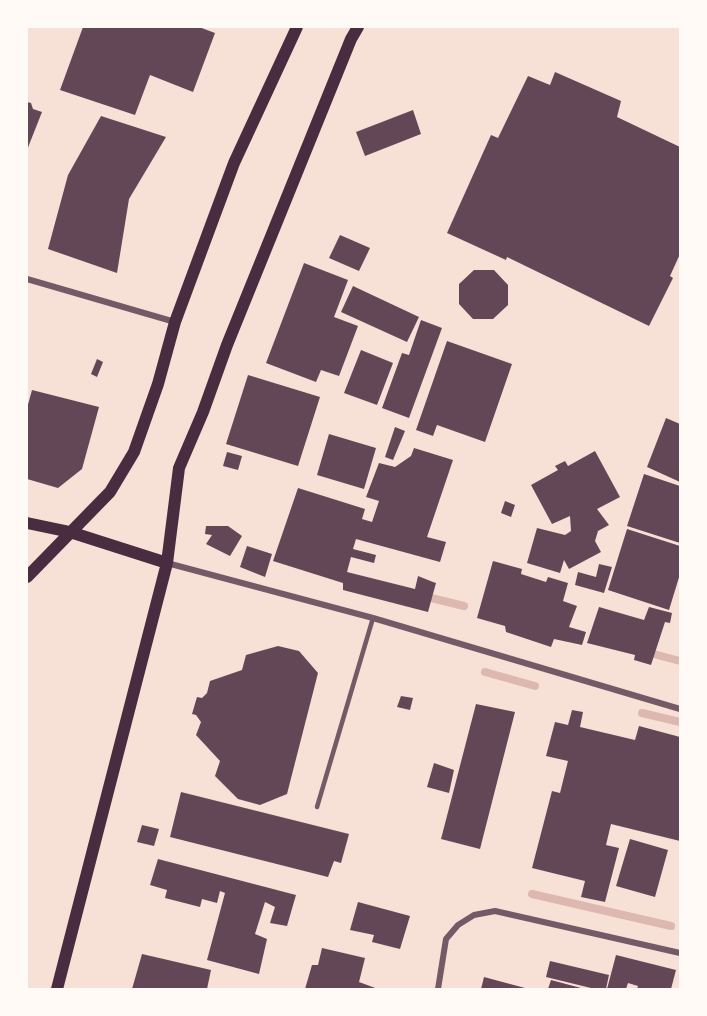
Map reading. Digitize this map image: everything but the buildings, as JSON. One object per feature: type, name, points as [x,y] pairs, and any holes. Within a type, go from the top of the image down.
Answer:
[{"type":"main road","points":[[27,577],[110,492],[134,452],[158,384],[175,322],[234,163],[297,27]]},
{"type":"main road","points":[[57,989],[167,562],[179,468],[351,39],[358,27]]},
{"type":"main road","points":[[27,523],[70,532],[167,562]]},
{"type":"street","points":[[27,279],[175,322]]},
{"type":"street","points":[[167,562],[373,618],[680,709]]},
{"type":"street","points":[[438,989],[446,939],[458,925],[474,915],[495,911],[680,953]]},
{"type":"lane","points":[[317,807],[373,618]]},
{"type":"waterway","points":[[423,596],[464,606]]},
{"type":"waterway","points":[[646,652],[680,661]]},
{"type":"waterway","points":[[485,672],[535,686]]},
{"type":"waterway","points":[[642,713],[680,722]]},
{"type":"waterway","points":[[532,894],[671,926]]}]
